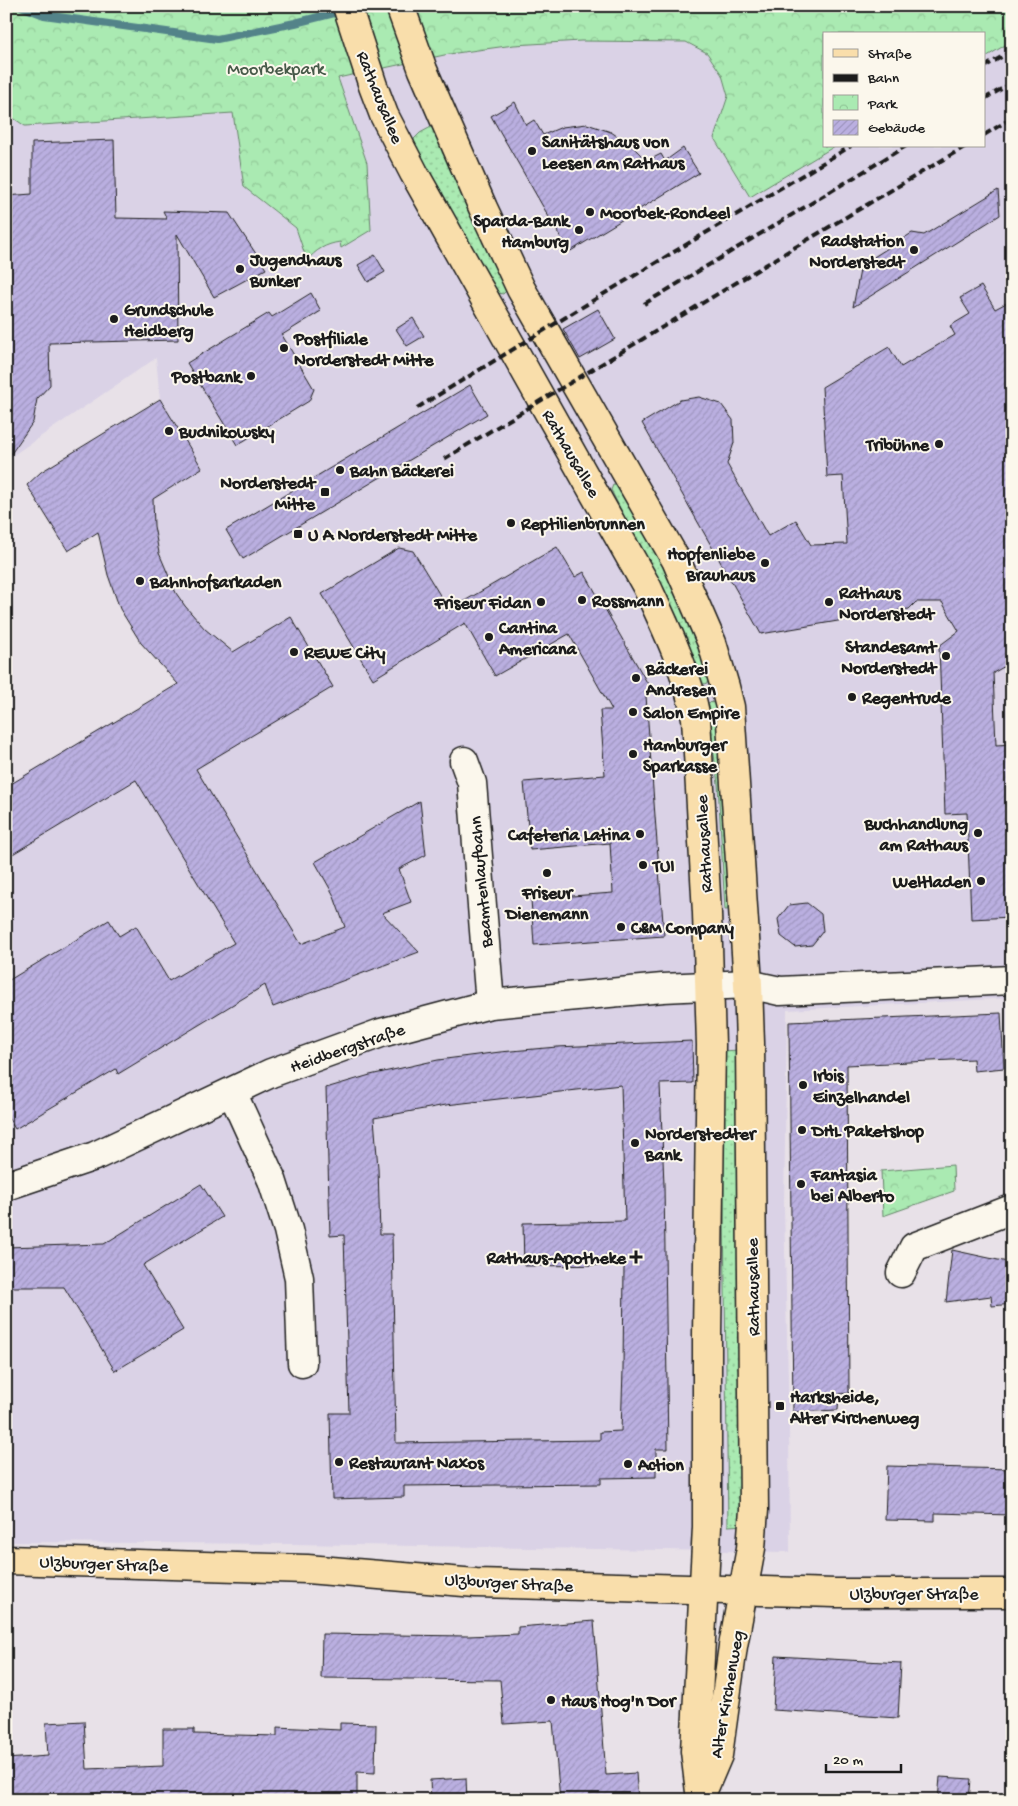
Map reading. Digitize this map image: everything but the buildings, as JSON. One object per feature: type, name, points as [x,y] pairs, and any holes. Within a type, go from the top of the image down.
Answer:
[{"type":"main road","name":"Rathausallee","points":[[347,6],[384,115],[414,173],[647,587],[678,656],[692,696],[696,718],[708,913],[711,1045],[707,1335],[707,1527],[702,1589]]},
{"type":"main road","name":"Rathausallee","points":[[400,6],[423,70],[483,208],[521,289],[676,560],[712,643],[730,707],[748,984],[750,1043],[754,1510],[751,1548],[744,1590]]},
{"type":"main road","name":"Ulzburger Straße","points":[[6,1560],[307,1570],[476,1583],[836,1593],[1012,1593]]},
{"type":"main road","name":"Alter Kirchenweg","points":[[701,1797],[695,1751],[702,1589]]},
{"type":"main road","name":"Alter Kirchenweg","points":[[701,1797],[718,1755],[733,1646],[744,1590]]},
{"type":"street","name":"Beamtenlaufbahn","points":[[464,761],[472,783],[490,1004]]},
{"type":"street","points":[[709,986],[748,984],[780,991],[1012,980]]},
{"type":"street","name":"Heidbergstraße","points":[[6,1186],[95,1156],[271,1073],[381,1033],[490,1004],[709,986]]},
{"type":"street","points":[[232,1092],[272,1180],[288,1230],[299,1278],[302,1364]]},
{"type":"street","points":[[901,1273],[914,1247],[1012,1209]]},
{"type":"shaded area","points":[[581,41],[686,42],[707,53],[722,75],[728,96],[722,116],[750,197],[832,148],[986,148],[986,57],[1012,41],[1012,998],[787,1010],[784,1205],[790,1552],[291,1544],[6,1542],[6,786],[233,651],[205,629],[185,606],[172,585],[159,553],[154,526],[153,499],[202,468],[160,399],[156,358],[6,460],[6,113],[26,126],[233,113],[244,187],[296,228],[307,261],[315,251],[328,245],[341,242],[341,247],[367,163],[337,79],[449,54],[514,45]]},
{"type":"green space","name":"Moorbekpark","points":[[6,6],[1012,6],[1012,41],[986,57],[986,32],[823,32],[823,148],[832,148],[750,197],[714,138],[728,96],[722,75],[707,53],[686,42],[581,41],[514,45],[449,54],[338,78],[367,163],[371,230],[341,248],[340,242],[330,244],[317,251],[307,261],[296,228],[244,187],[233,113],[25,126],[6,113]]},
{"type":"green space","points":[[431,127],[439,136],[504,271],[506,291],[503,294],[498,293],[415,150],[414,139]]},
{"type":"green space","points":[[613,485],[618,486],[639,513],[718,680],[700,685],[683,635],[611,490]]},
{"type":"green space","points":[[723,701],[738,909],[725,910],[718,784],[707,703]]},
{"type":"green space","points":[[739,1050],[747,1525],[728,1526],[722,1051]]},
{"type":"green space","points":[[953,1165],[954,1191],[883,1216],[881,1171]]},
{"type":"waterway","points":[[21,6],[44,15],[217,39],[295,23],[362,6]]},
{"type":"railway","points":[[986,66],[1012,51]]},
{"type":"railway","points":[[986,98],[1012,83]]},
{"type":"railway","points":[[986,134],[1012,118]]},
{"type":"railway","points":[[417,408],[848,148]]},
{"type":"railway","points":[[644,304],[903,148]]},
{"type":"railway","points":[[444,459],[963,148]]},
{"type":"place","name":"Sanitätshaus von Leesen am Rathaus","points":[[532,151]]},
{"type":"place","name":"Moorbek-Rondeel","points":[[590,212]]},
{"type":"place","name":"Sparda-Bank Hamburg","points":[[579,230]]},
{"type":"place","name":"Radstation Norderstedt","points":[[914,250]]},
{"type":"place","name":"Jugendhaus Bunker","points":[[240,269]]},
{"type":"place","name":"Grundschule Heidberg","points":[[114,319]]},
{"type":"place","name":"Postfiliale Norderstedt Mitte","points":[[284,348]]},
{"type":"place","name":"Postbank","points":[[251,376]]},
{"type":"place","name":"Budnikowsky","points":[[169,431]]},
{"type":"place","name":"Tribühne","points":[[939,444]]},
{"type":"place","name":"Bahn Bäckerei","points":[[340,470]]},
{"type":"place","name":"Norderstedt Mitte","points":[[325,492]]},
{"type":"place","name":"Reptilienbrunnen","points":[[511,523]]},
{"type":"place","name":"U A Norderstedt Mitte","points":[[298,534]]},
{"type":"place","name":"Hopfenliebe Brauhaus","points":[[765,563]]},
{"type":"place","name":"Bahnhofsarkaden","points":[[140,581]]},
{"type":"place","name":"Rossmann","points":[[582,600]]},
{"type":"place","name":"Friseur Fidan","points":[[541,602]]},
{"type":"place","name":"Rathaus Norderstedt","points":[[829,602]]},
{"type":"place","name":"Cantina Americana","points":[[489,637]]},
{"type":"place","name":"REWE City","points":[[294,652]]},
{"type":"place","name":"Standesamt Norderstedt","points":[[946,656]]},
{"type":"place","name":"Bäckerei Andresen","points":[[636,678]]},
{"type":"place","name":"Regentrude","points":[[852,697]]},
{"type":"place","name":"Salon Empire","points":[[633,712]]},
{"type":"place","name":"Hamburger Sparkasse","points":[[633,754]]},
{"type":"place","name":"Buchhandlung am Rathaus","points":[[978,833]]},
{"type":"place","name":"Cafeteria Latina","points":[[640,834]]},
{"type":"place","name":"TUI","points":[[643,865]]},
{"type":"place","name":"Friseur Dienemann","points":[[547,873]]},
{"type":"place","name":"Weltladen","points":[[981,881]]},
{"type":"place","name":"C&M Company","points":[[621,927]]},
{"type":"place","name":"Irbis Einzelhandel","points":[[803,1085]]},
{"type":"place","name":"DHL Paketshop","points":[[802,1130]]},
{"type":"place","name":"Norderstedter Bank","points":[[635,1143]]},
{"type":"place","name":"Fantasia bei Alberto","points":[[801,1184]]},
{"type":"place","name":"Rathaus-Apotheke","points":[[636,1257]]},
{"type":"place","name":"Harksheide, Alter Kirchenweg","points":[[780,1406]]},
{"type":"place","name":"Restaurant Naxos","points":[[339,1462]]},
{"type":"place","name":"Action","points":[[628,1464]]},
{"type":"place","name":"Haus Hog'n Dor","points":[[551,1700]]}]
